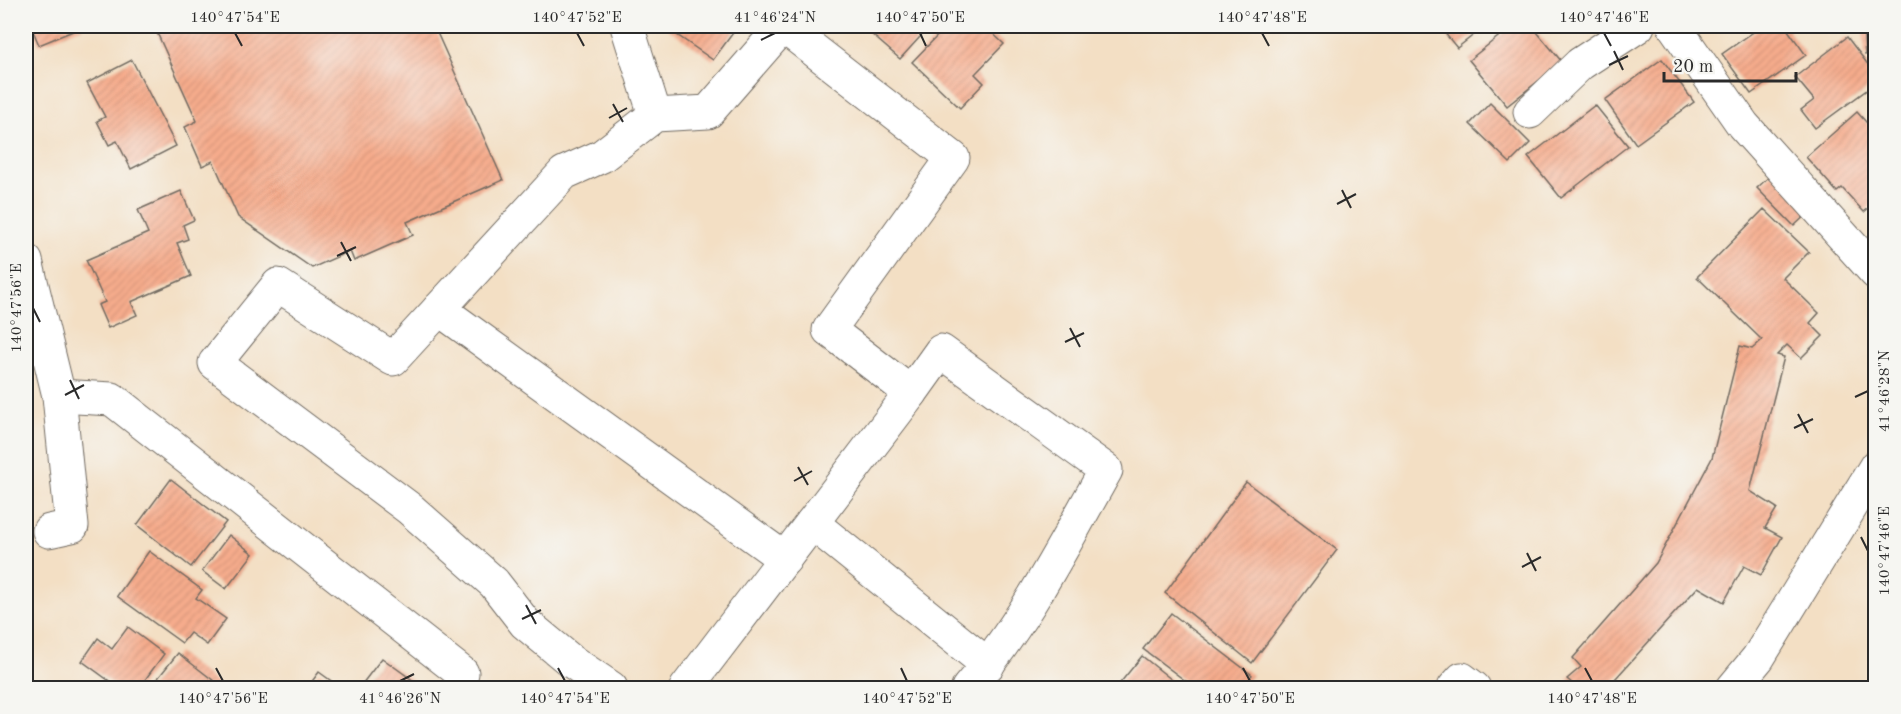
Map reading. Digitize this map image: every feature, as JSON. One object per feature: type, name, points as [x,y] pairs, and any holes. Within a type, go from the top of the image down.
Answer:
[{"type":"street","points":[[627,26],[655,115]]},
{"type":"street","points":[[611,688],[571,661],[525,622],[495,583],[410,509],[215,363],[279,285],[393,359],[564,173],[602,156],[655,115],[708,112],[783,26],[953,158],[829,330],[911,393]]},
{"type":"street","points":[[1530,112],[1580,64],[1638,26]]},
{"type":"street","points":[[1674,26],[1743,125],[1875,273]]},
{"type":"street","points":[[26,261],[59,396],[72,526],[49,531]]},
{"type":"street","points":[[439,309],[785,559]]},
{"type":"street","points":[[686,688],[941,351],[1106,470],[1054,561],[978,677],[812,524]]},
{"type":"street","points":[[59,396],[112,399],[462,673]]},
{"type":"street","points":[[1733,688],[1758,658],[1875,466]]},
{"type":"street","points":[[1454,688],[1462,679],[1474,688]]},
{"type":"building","points":[[31,26],[85,26],[39,45]]},
{"type":"building","points":[[154,26],[434,26],[503,180],[407,222],[413,235],[354,261],[350,251],[312,268],[238,217],[213,161],[202,166],[185,127],[197,121]]},
{"type":"building","points":[[668,26],[738,26],[713,60],[667,28]]},
{"type":"building","points":[[862,26],[930,26],[900,59]]},
{"type":"building","points":[[947,26],[985,26],[1004,44],[975,74],[984,83],[960,108],[912,62]]},
{"type":"building","points":[[1439,26],[1485,26],[1457,48]]},
{"type":"building","points":[[1512,26],[1532,26],[1562,62],[1507,106],[1469,60]]},
{"type":"building","points":[[1762,26],[1785,26],[1806,55],[1751,94],[1722,54]]},
{"type":"building","points":[[1876,26],[1876,54],[1865,55],[1863,27]]},
{"type":"building","points":[[1847,37],[1876,75],[1876,83],[1815,128],[1801,110],[1814,100],[1795,77]]},
{"type":"building","points":[[1662,59],[1694,102],[1636,144],[1605,100]]},
{"type":"building","points":[[132,60],[176,146],[131,169],[117,141],[109,145],[97,121],[105,117],[87,83]]},
{"type":"building","points":[[1490,103],[1530,143],[1510,163],[1470,124]]},
{"type":"building","points":[[1595,105],[1628,146],[1561,198],[1528,157]]},
{"type":"building","points":[[1857,112],[1876,133],[1876,202],[1864,212],[1842,188],[1837,192],[1806,157]]},
{"type":"building","points":[[1773,173],[1810,211],[1794,226],[1757,188]]},
{"type":"building","points":[[181,191],[194,220],[183,225],[188,239],[177,243],[191,276],[131,302],[137,315],[108,328],[98,305],[105,302],[86,260],[148,233],[138,210]]},
{"type":"building","points":[[1764,209],[1809,252],[1783,278],[1819,313],[1810,323],[1823,336],[1801,358],[1787,345],[1777,355],[1784,357],[1750,491],[1777,508],[1765,528],[1782,537],[1761,575],[1744,566],[1724,602],[1698,587],[1607,688],[1578,688],[1567,679],[1581,667],[1573,658],[1656,563],[1712,458],[1740,346],[1752,349],[1762,340],[1697,277]]},
{"type":"building","points":[[171,479],[226,522],[191,567],[137,525]]},
{"type":"building","points":[[1246,482],[1337,550],[1252,663],[1165,593]]},
{"type":"building","points":[[229,535],[253,554],[226,589],[202,571]]},
{"type":"building","points":[[149,551],[202,590],[196,598],[226,619],[207,645],[190,633],[182,643],[117,596]]},
{"type":"building","points":[[1171,613],[1252,675],[1242,688],[1195,688],[1143,649]]},
{"type":"building","points":[[128,627],[164,654],[139,688],[119,688],[82,661],[98,638],[112,649]]},
{"type":"building","points":[[178,653],[223,688],[150,688]]},
{"type":"building","points":[[1142,656],[1182,688],[1116,688]]},
{"type":"building","points":[[382,658],[422,687],[422,688],[359,688]]},
{"type":"building","points":[[319,672],[341,688],[307,688]]}]
